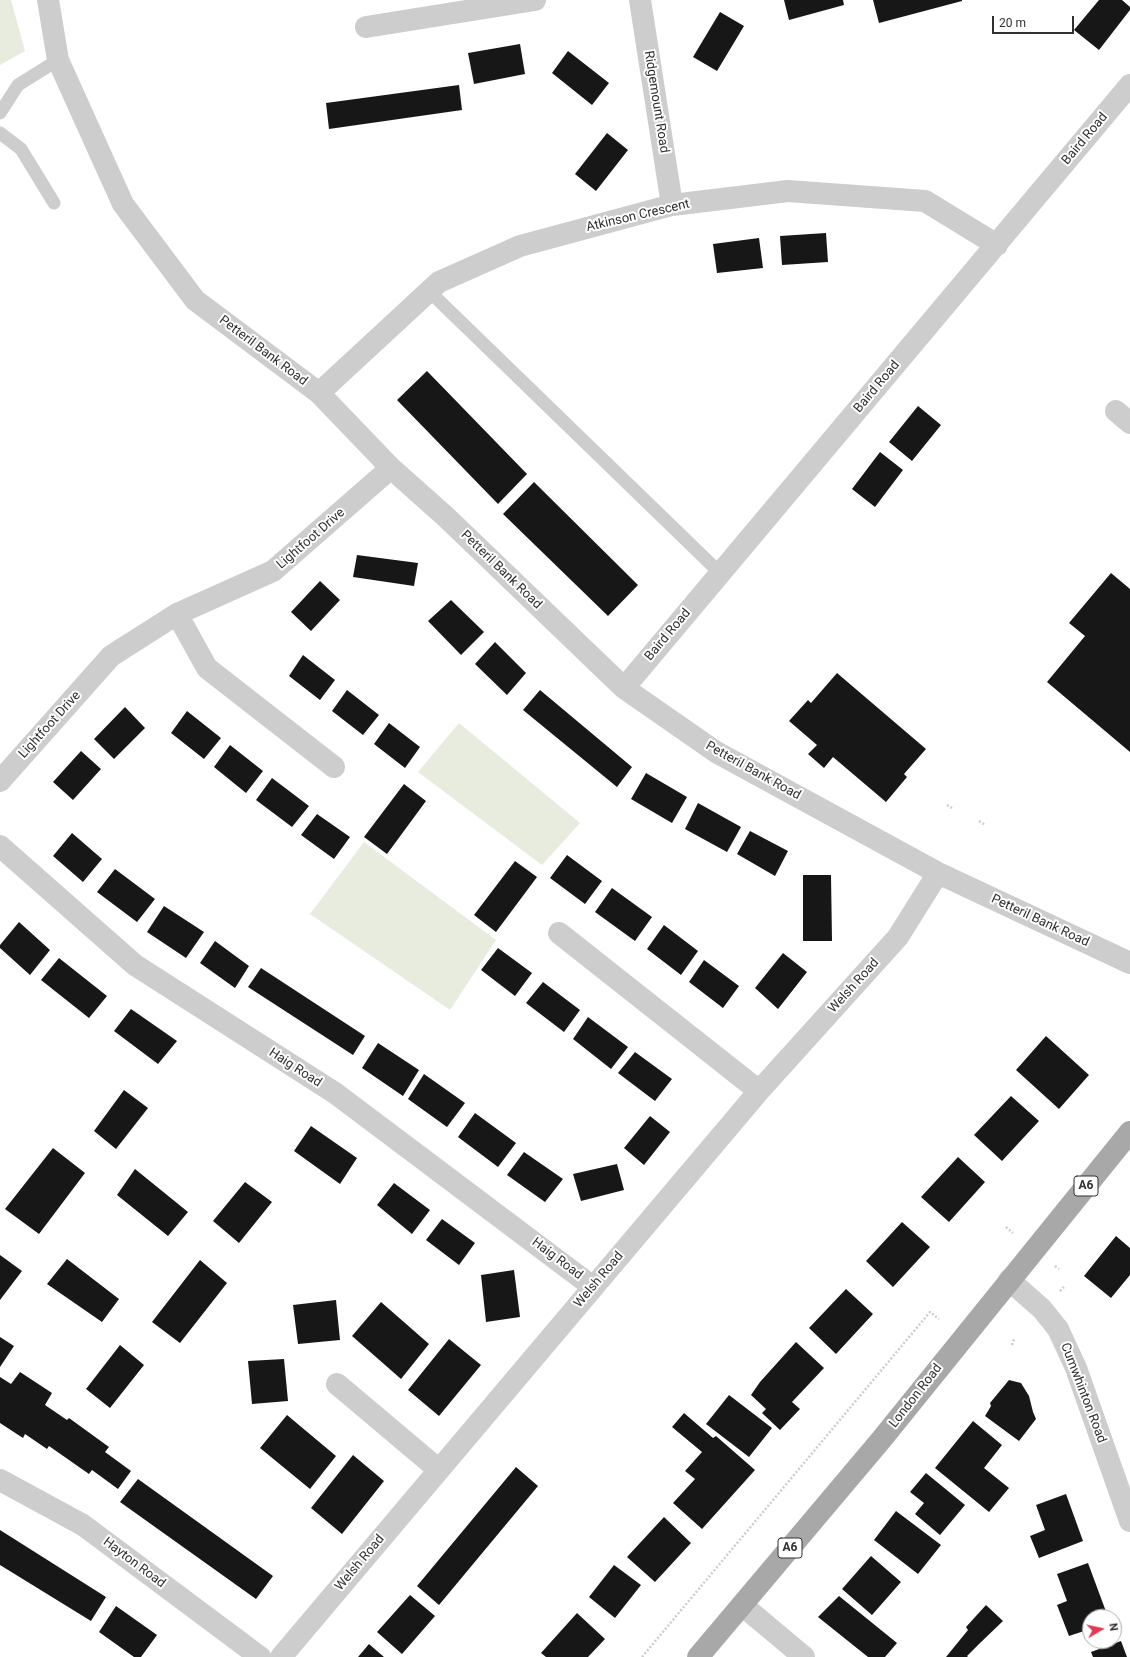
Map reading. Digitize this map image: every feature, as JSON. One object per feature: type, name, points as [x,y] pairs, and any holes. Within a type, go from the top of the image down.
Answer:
[{"type":"main road","name":"London Road","points":[[698,1657],[881,1440],[1130,1132]]},
{"type":"street","name":"Petteril Bank Road","points":[[48,0],[58,60],[123,204],[195,300],[319,393],[391,468],[446,517],[624,688],[716,752],[938,873],[1130,963]]},
{"type":"street","points":[[366,27],[535,0]]},
{"type":"street","name":"Ridgemount Road","points":[[640,0],[672,205]]},
{"type":"street","name":"Baird Road","points":[[624,688],[1130,85]]},
{"type":"street","name":"Atkinson Crescent","points":[[319,393],[439,282],[520,246],[672,205],[788,191],[925,201],[997,245]]},
{"type":"street","name":"Lightfoot Drive","points":[[0,781],[111,656],[177,614],[273,571],[391,468]]},
{"type":"street","points":[[177,614],[208,668],[334,767]]},
{"type":"street","name":"Haig Road","points":[[0,846],[135,964],[335,1093],[593,1287]]},
{"type":"street","name":"Welsh Road","points":[[281,1657],[759,1091],[898,937],[938,873]]},
{"type":"street","points":[[560,933],[759,1091]]},
{"type":"street","name":"Cumwhinton Road","points":[[1009,1280],[1042,1309],[1058,1329],[1076,1368],[1130,1521]]},
{"type":"street","points":[[337,1384],[439,1470]]},
{"type":"street","name":"Hayton Road","points":[[0,1480],[83,1525],[260,1657]]},
{"type":"street","points":[[742,1605],[804,1657]]},
{"type":"lane","points":[[1,110],[18,85],[58,60]]},
{"type":"lane","points":[[0,133],[21,149],[54,202]]},
{"type":"lane","points":[[429,291],[720,574]]},
{"type":"path","points":[[948,805],[952,808]]},
{"type":"path","points":[[979,821],[985,825]]},
{"type":"path","points":[[1006,1227],[1012,1233]]},
{"type":"path","points":[[1055,1266],[1059,1269]]},
{"type":"path","points":[[1060,1291],[1064,1287]]},
{"type":"path","points":[[642,1657],[930,1312],[939,1319]]},
{"type":"path","points":[[1012,1345],[1014,1339]]},
{"type":"shaded area","points":[[0,0],[11,0],[25,51],[0,65]]},
{"type":"shaded area","points":[[459,723],[580,823],[542,865],[418,772]]},
{"type":"shaded area","points":[[364,842],[496,940],[450,1010],[310,914]]},
{"type":"building","points":[[784,0],[843,0],[844,5],[789,20]]},
{"type":"building","points":[[873,0],[962,0],[962,1],[879,23]]},
{"type":"building","points":[[1099,0],[1122,0],[1130,7],[1130,10],[1099,50],[1074,30]]},
{"type":"building","points":[[720,12],[744,26],[717,71],[693,57]]},
{"type":"building","points":[[520,44],[525,74],[474,84],[468,53]]},
{"type":"building","points":[[568,51],[609,83],[592,105],[552,73]]},
{"type":"building","points":[[459,85],[462,110],[329,129],[326,103]]},
{"type":"building","points":[[607,133],[628,150],[596,191],[575,174]]},
{"type":"building","points":[[826,233],[828,262],[782,265],[780,236]]},
{"type":"building","points":[[759,238],[763,268],[717,273],[713,244]]},
{"type":"building","points":[[427,371],[527,474],[498,504],[397,400]]},
{"type":"building","points":[[918,406],[941,425],[912,461],[889,442]]},
{"type":"building","points":[[880,452],[903,470],[875,507],[852,489]]},
{"type":"building","points":[[534,482],[638,585],[608,616],[503,514]]},
{"type":"building","points":[[357,555],[418,563],[414,586],[353,577]]},
{"type":"building","points":[[1111,573],[1130,589],[1130,752],[1047,682],[1085,636],[1069,623]]},
{"type":"building","points":[[320,581],[340,600],[311,631],[291,612]]},
{"type":"building","points":[[451,600],[484,632],[461,655],[428,621]]},
{"type":"building","points":[[495,642],[526,673],[507,695],[475,664]]},
{"type":"building","points":[[303,655],[335,680],[320,700],[289,676]]},
{"type":"building","points":[[837,673],[926,749],[904,774],[907,777],[886,802],[833,757],[824,768],[808,754],[817,745],[789,721],[808,700],[811,703]]},
{"type":"building","points":[[347,690],[379,715],[363,735],[332,711]]},
{"type":"building","points":[[540,690],[632,767],[617,787],[523,710]]},
{"type":"building","points":[[125,707],[145,728],[114,759],[94,739]]},
{"type":"building","points":[[187,711],[221,738],[204,759],[171,733]]},
{"type":"building","points":[[389,723],[420,747],[405,768],[374,744]]},
{"type":"building","points":[[230,745],[263,771],[246,793],[214,767]]},
{"type":"building","points":[[81,751],[101,769],[73,800],[53,782]]},
{"type":"building","points":[[646,773],[687,797],[672,823],[631,799]]},
{"type":"building","points":[[272,778],[309,806],[292,827],[256,800]]},
{"type":"building","points":[[404,784],[426,801],[387,854],[364,837]]},
{"type":"building","points":[[698,803],[741,827],[727,852],[685,829]]},
{"type":"building","points":[[317,814],[350,837],[334,859],[301,835]]},
{"type":"building","points":[[750,831],[788,851],[775,876],[737,854]]},
{"type":"building","points":[[72,833],[102,859],[83,882],[53,856]]},
{"type":"building","points":[[567,855],[602,881],[585,904],[550,878]]},
{"type":"building","points":[[515,861],[537,877],[496,932],[474,915]]},
{"type":"building","points":[[115,869],[155,899],[137,922],[97,892]]},
{"type":"building","points":[[803,875],[831,875],[832,941],[803,941]]},
{"type":"building","points":[[612,888],[652,917],[635,941],[595,912]]},
{"type":"building","points":[[164,906],[204,932],[186,958],[147,932]]},
{"type":"building","points":[[19,922],[50,950],[30,975],[0,948],[0,945]]},
{"type":"building","points":[[664,925],[698,951],[681,975],[647,949]]},
{"type":"building","points":[[215,941],[249,966],[235,988],[200,963]]},
{"type":"building","points":[[498,948],[532,973],[515,996],[481,970]]},
{"type":"building","points":[[783,953],[807,972],[778,1009],[755,988]]},
{"type":"building","points":[[59,958],[107,996],[89,1018],[41,980]]},
{"type":"building","points":[[704,960],[739,986],[723,1008],[689,982]]},
{"type":"building","points":[[261,968],[365,1036],[353,1055],[248,987]]},
{"type":"building","points":[[543,982],[580,1010],[564,1032],[526,1003]]},
{"type":"building","points":[[131,1009],[177,1041],[158,1064],[114,1031]]},
{"type":"building","points":[[588,1017],[628,1047],[611,1069],[573,1039]]},
{"type":"building","points":[[1046,1036],[1089,1075],[1059,1109],[1016,1070]]},
{"type":"building","points":[[378,1043],[419,1070],[403,1096],[362,1068]]},
{"type":"building","points":[[635,1052],[672,1079],[655,1101],[618,1073]]},
{"type":"building","points":[[424,1074],[465,1103],[447,1127],[408,1099]]},
{"type":"building","points":[[124,1090],[148,1108],[116,1149],[94,1131]]},
{"type":"building","points":[[1011,1096],[1039,1121],[1002,1161],[974,1135]]},
{"type":"building","points":[[475,1113],[516,1143],[498,1167],[458,1137]]},
{"type":"building","points":[[650,1116],[670,1132],[644,1165],[624,1148]]},
{"type":"building","points":[[311,1126],[357,1158],[340,1184],[294,1151]]},
{"type":"building","points":[[53,1148],[85,1173],[39,1234],[5,1209]]},
{"type":"building","points":[[524,1152],[563,1179],[545,1202],[507,1175]]},
{"type":"building","points":[[958,1157],[985,1182],[949,1222],[921,1197]]},
{"type":"building","points":[[617,1164],[624,1190],[581,1201],[573,1174]]},
{"type":"building","points":[[135,1169],[188,1212],[168,1236],[117,1195]]},
{"type":"building","points":[[245,1182],[272,1202],[239,1243],[213,1221]]},
{"type":"building","points":[[394,1183],[430,1210],[412,1234],[377,1205]]},
{"type":"building","points":[[442,1219],[475,1243],[459,1265],[426,1240]]},
{"type":"building","points":[[902,1222],[930,1247],[893,1287],[866,1261]]},
{"type":"building","points":[[1116,1236],[1130,1248],[1130,1275],[1111,1298],[1084,1276]]},
{"type":"building","points":[[0,1255],[22,1271],[0,1300]]},
{"type":"building","points":[[67,1259],[119,1299],[102,1322],[47,1284]]},
{"type":"building","points":[[200,1260],[227,1283],[180,1343],[152,1322]]},
{"type":"building","points":[[514,1270],[520,1317],[486,1322],[481,1275]]},
{"type":"building","points":[[846,1289],[873,1314],[836,1354],[809,1328]]},
{"type":"building","points":[[336,1300],[340,1340],[298,1344],[293,1305]]},
{"type":"building","points":[[381,1302],[429,1344],[401,1379],[352,1336]]},
{"type":"building","points":[[0,1337],[14,1346],[0,1367]]},
{"type":"building","points":[[449,1339],[481,1365],[439,1416],[408,1390]]},
{"type":"building","points":[[796,1342],[824,1368],[792,1402],[800,1409],[780,1430],[762,1413],[766,1409],[751,1395],[760,1382]]},
{"type":"building","points":[[120,1345],[144,1365],[110,1408],[86,1389]]},
{"type":"building","points":[[284,1359],[288,1401],[252,1404],[248,1361]]},
{"type":"building","points":[[20,1372],[52,1393],[45,1405],[67,1420],[69,1418],[109,1447],[105,1452],[131,1471],[118,1489],[92,1470],[89,1474],[49,1446],[47,1449],[25,1434],[23,1438],[0,1423],[0,1377],[11,1384]]},
{"type":"building","points":[[1009,1380],[1021,1383],[1029,1396],[1036,1419],[1019,1441],[985,1416],[991,1406],[990,1403]]},
{"type":"building","points":[[729,1395],[772,1428],[749,1457],[706,1424]]},
{"type":"building","points":[[684,1413],[713,1438],[716,1436],[755,1470],[702,1529],[673,1503],[695,1479],[685,1471],[702,1452],[672,1427]]},
{"type":"building","points":[[287,1415],[336,1456],[310,1489],[260,1448]]},
{"type":"building","points":[[973,1421],[1002,1445],[984,1468],[1009,1488],[989,1512],[935,1468]]},
{"type":"building","points":[[353,1455],[384,1481],[342,1534],[311,1508]]},
{"type":"building","points":[[516,1467],[538,1486],[439,1605],[417,1586]]},
{"type":"building","points":[[926,1473],[965,1505],[940,1535],[915,1514],[924,1503],[910,1492]]},
{"type":"building","points":[[138,1479],[273,1576],[256,1599],[120,1502]]},
{"type":"building","points":[[1066,1494],[1083,1541],[1039,1558],[1030,1536],[1045,1530],[1036,1505]]},
{"type":"building","points":[[896,1511],[941,1545],[918,1574],[874,1540]]},
{"type":"building","points":[[664,1517],[691,1543],[655,1582],[627,1557]]},
{"type":"building","points":[[0,1530],[106,1597],[91,1621],[0,1565]]},
{"type":"building","points":[[871,1556],[901,1582],[872,1615],[842,1589]]},
{"type":"building","points":[[1088,1563],[1105,1609],[1082,1609],[1082,1632],[1069,1636],[1057,1605],[1067,1601],[1057,1574]]},
{"type":"building","points":[[614,1565],[641,1585],[615,1618],[589,1597]]},
{"type":"building","points":[[410,1595],[435,1616],[402,1654],[377,1632]]},
{"type":"building","points":[[839,1596],[897,1643],[885,1657],[868,1657],[818,1617]]},
{"type":"building","points":[[986,1605],[1003,1621],[967,1656],[968,1657],[946,1657],[968,1630],[966,1627]]},
{"type":"building","points":[[116,1606],[157,1635],[141,1657],[134,1657],[99,1632]]},
{"type":"building","points":[[577,1613],[605,1639],[588,1657],[546,1657],[541,1653]]},
{"type":"building","points":[[369,1644],[384,1657],[358,1657]]},
{"type":"building","points":[[1122,1644],[1127,1657],[1093,1657],[1091,1652],[1099,1649],[1122,1649]]}]
